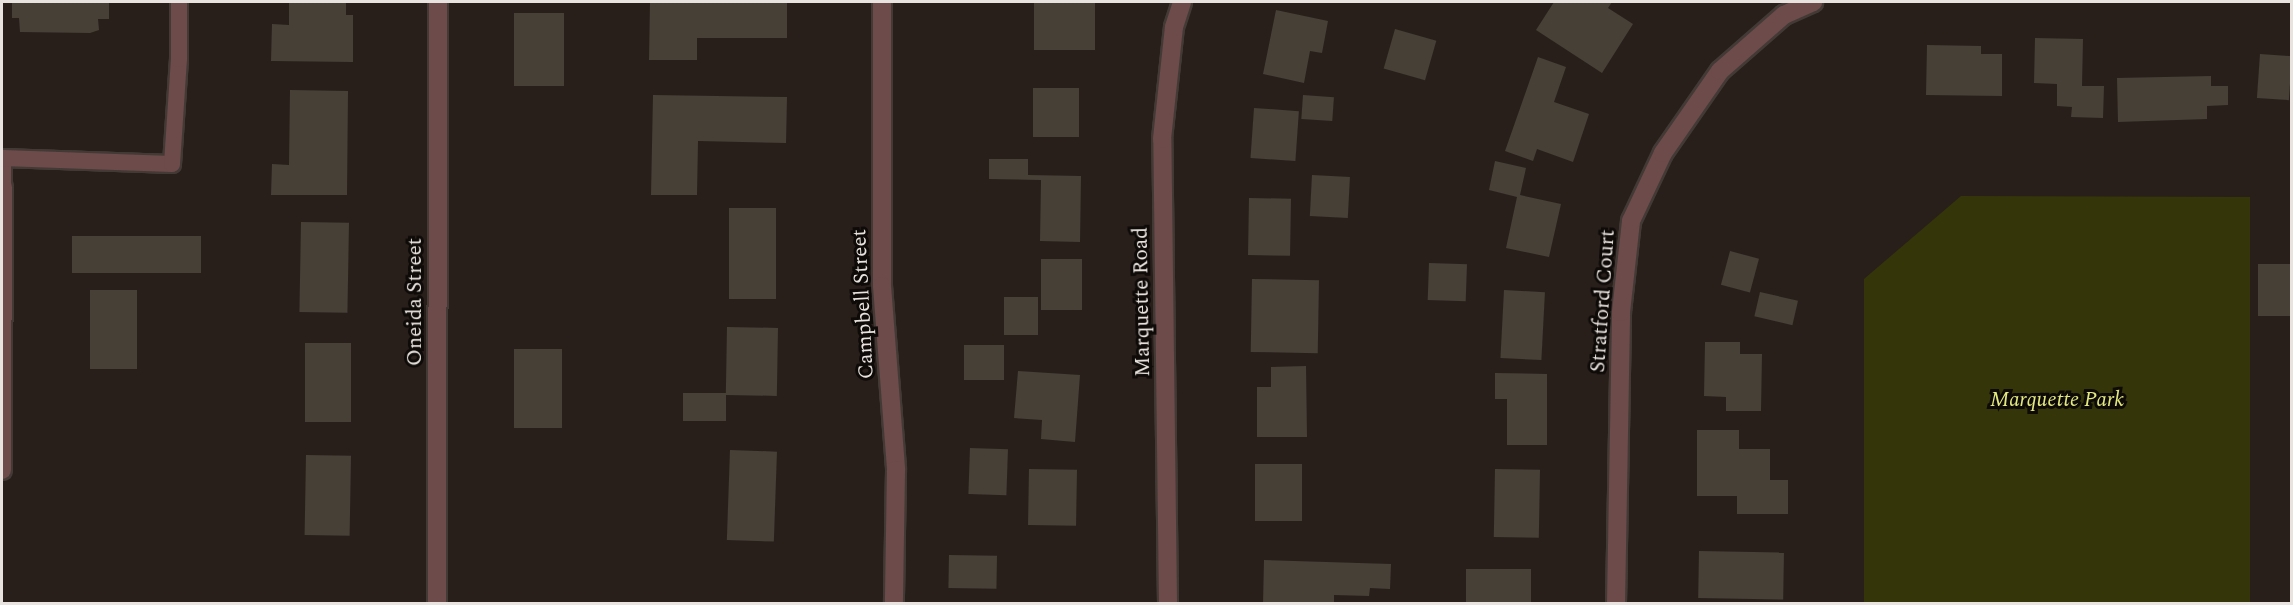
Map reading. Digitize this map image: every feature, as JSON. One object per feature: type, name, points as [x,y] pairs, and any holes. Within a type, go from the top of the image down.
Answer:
[{"type":"street","name":"Oneida Street","points":[[438,2],[438,603]]},
{"type":"street","name":"Campbell Street","points":[[882,2],[882,286],[896,471],[894,603]]},
{"type":"street","name":"Marquette Road","points":[[1168,603],[1162,139],[1174,27],[1182,2]]},
{"type":"street","name":"Stratford Court","points":[[1617,603],[1621,312],[1631,221],[1663,153],[1720,71],[1784,15],[1813,2]]},
{"type":"street","points":[[2,470],[3,187]]},
{"type":"lane","points":[[3,187],[2,156],[172,164],[179,59],[179,2]]},
{"type":"green space","name":"Marquette Park","points":[[1961,196],[2250,197],[2250,603],[1864,603],[1864,279]]},
{"type":"building","points":[[12,2],[109,2],[109,19],[98,19],[99,30],[90,33],[20,32],[19,18],[12,18]]},
{"type":"building","points":[[289,2],[346,2],[346,15],[353,15],[353,62],[271,61],[272,24],[289,25]]},
{"type":"building","points":[[650,2],[787,2],[787,38],[697,38],[697,60],[649,60]]},
{"type":"building","points":[[1034,2],[1095,2],[1095,50],[1034,50]]},
{"type":"building","points":[[1554,2],[1612,2],[1608,8],[1633,24],[1602,73],[1536,30]]},
{"type":"building","points":[[1276,10],[1328,21],[1322,53],[1310,51],[1304,83],[1263,74]]},
{"type":"building","points":[[514,13],[564,13],[564,86],[514,86]]},
{"type":"building","points":[[1395,29],[1436,41],[1425,80],[1384,68]]},
{"type":"building","points":[[2035,38],[2083,39],[2082,86],[2104,86],[2103,118],[2071,117],[2072,107],[2057,106],[2057,84],[2034,83]]},
{"type":"building","points":[[1927,45],[1981,46],[1981,54],[2002,54],[2002,96],[1926,95]]},
{"type":"building","points":[[2260,54],[2292,56],[2289,100],[2257,98]]},
{"type":"building","points":[[1538,57],[1566,67],[1554,102],[1589,114],[1573,162],[1537,149],[1533,161],[1505,151]]},
{"type":"building","points":[[2211,76],[2211,86],[2228,86],[2228,105],[2207,106],[2207,119],[2118,122],[2117,78]]},
{"type":"building","points":[[1033,88],[1079,88],[1079,137],[1033,137]]},
{"type":"building","points":[[290,90],[348,91],[347,195],[271,195],[272,164],[289,165]]},
{"type":"building","points":[[653,95],[787,97],[786,143],[698,141],[697,195],[651,195]]},
{"type":"building","points":[[1303,95],[1334,97],[1332,121],[1301,119]]},
{"type":"building","points":[[1254,108],[1299,111],[1295,161],[1251,158]]},
{"type":"building","points":[[989,159],[1028,159],[1028,175],[1081,176],[1080,242],[1040,241],[1041,180],[989,179]]},
{"type":"building","points":[[1495,161],[1526,168],[1520,195],[1561,204],[1549,257],[1506,248],[1517,197],[1489,190]]},
{"type":"building","points":[[1312,175],[1350,177],[1348,218],[1310,216]]},
{"type":"building","points":[[1249,198],[1291,199],[1290,256],[1248,255]]},
{"type":"building","points":[[729,208],[776,208],[776,299],[729,299]]},
{"type":"building","points":[[301,222],[349,223],[347,313],[299,312]]},
{"type":"building","points":[[72,236],[201,236],[201,273],[72,273]]},
{"type":"building","points":[[1730,251],[1759,259],[1750,293],[1721,285]]},
{"type":"building","points":[[1041,259],[1082,259],[1082,310],[1041,310]]},
{"type":"building","points":[[1429,263],[1467,264],[1466,301],[1428,300]]},
{"type":"building","points":[[2258,264],[2292,264],[2292,316],[2258,316]]},
{"type":"building","points":[[1252,279],[1319,280],[1318,353],[1251,352]]},
{"type":"building","points":[[90,290],[137,290],[137,369],[90,369]]},
{"type":"building","points":[[1504,290],[1545,292],[1541,360],[1500,358]]},
{"type":"building","points":[[1760,292],[1798,301],[1792,325],[1754,316]]},
{"type":"building","points":[[1004,297],[1038,297],[1038,335],[1004,335]]},
{"type":"building","points":[[727,327],[778,328],[777,396],[726,395]]},
{"type":"building","points":[[1705,342],[1740,342],[1740,354],[1762,354],[1761,411],[1726,411],[1726,397],[1704,396]]},
{"type":"building","points":[[305,343],[351,343],[351,422],[305,422]]},
{"type":"building","points":[[964,345],[1004,345],[1004,380],[964,380]]},
{"type":"building","points":[[514,349],[562,349],[562,428],[514,428]]},
{"type":"building","points":[[1306,366],[1307,437],[1257,437],[1257,387],[1271,387],[1271,367]]},
{"type":"building","points":[[1018,371],[1080,375],[1075,442],[1041,439],[1042,420],[1014,418]]},
{"type":"building","points":[[1495,373],[1547,374],[1547,445],[1507,445],[1507,399],[1495,399]]},
{"type":"building","points":[[683,393],[726,393],[726,421],[683,421]]},
{"type":"building","points":[[1697,430],[1739,430],[1739,449],[1770,449],[1770,480],[1788,480],[1788,514],[1737,514],[1737,496],[1697,496]]},
{"type":"building","points":[[970,448],[1008,449],[1006,495],[968,494]]},
{"type":"building","points":[[730,450],[777,452],[774,542],[727,540]]},
{"type":"building","points":[[306,455],[351,456],[350,536],[305,535]]},
{"type":"building","points":[[1255,464],[1302,464],[1302,521],[1255,521]]},
{"type":"building","points":[[1029,469],[1077,470],[1076,526],[1028,525]]},
{"type":"building","points":[[1495,469],[1540,470],[1539,538],[1494,537]]},
{"type":"building","points":[[1699,551],[1784,552],[1783,599],[1698,598]]},
{"type":"building","points":[[949,555],[997,556],[996,589],[948,588]]},
{"type":"building","points":[[1264,560],[1391,564],[1390,589],[1370,588],[1369,596],[1334,595],[1334,604],[1263,604]]},
{"type":"building","points":[[1466,569],[1531,569],[1531,604],[1466,604]]}]
